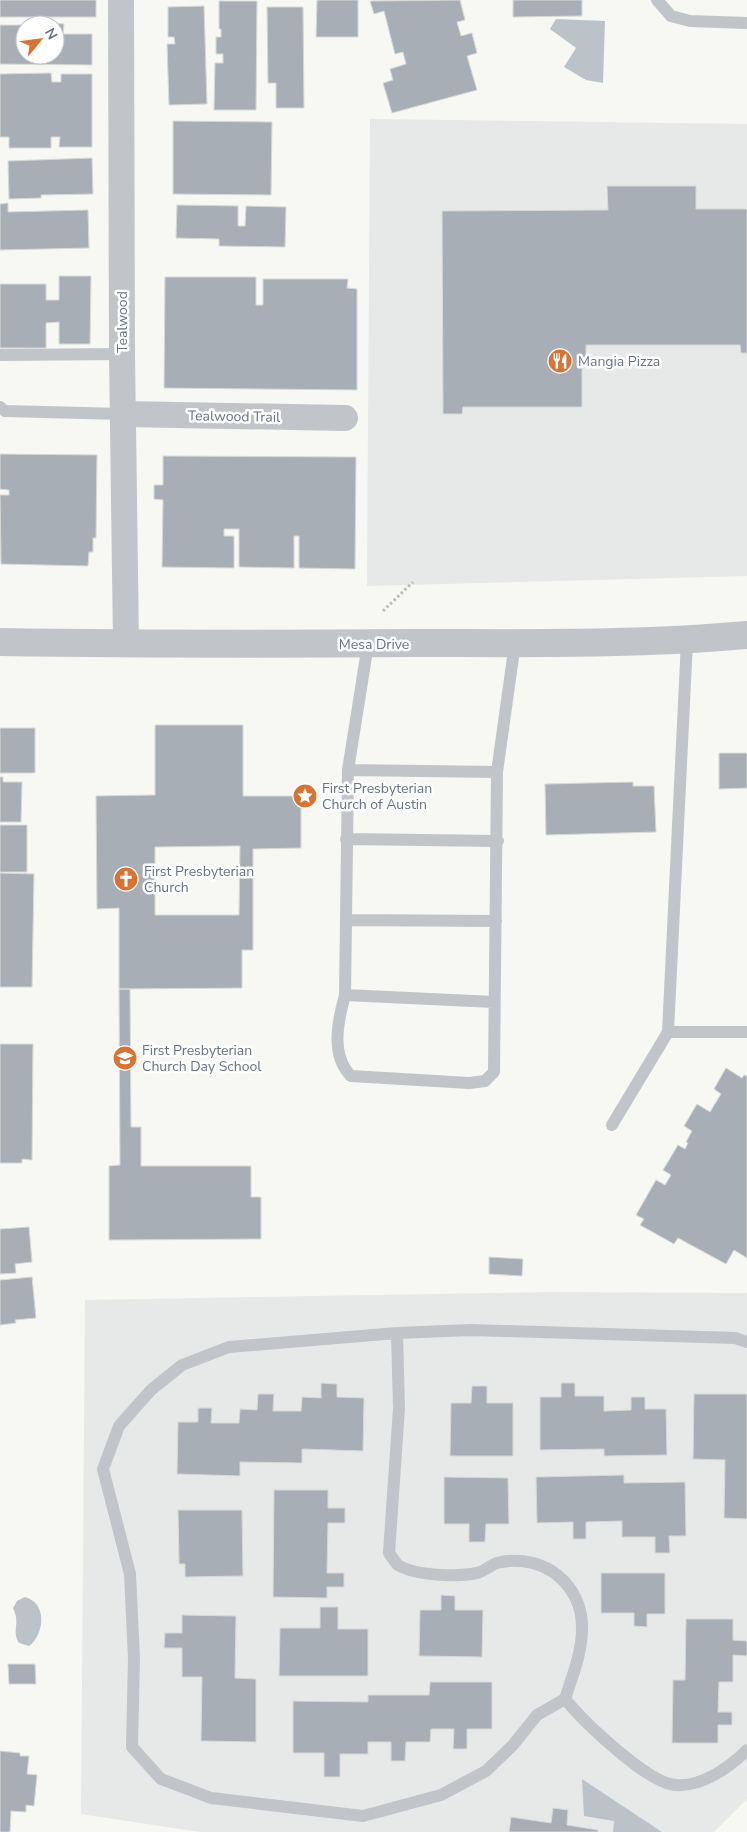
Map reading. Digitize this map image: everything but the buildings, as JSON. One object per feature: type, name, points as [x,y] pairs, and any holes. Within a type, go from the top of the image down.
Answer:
[{"type":"street","name":"Tealwood","points":[[121,0],[122,354],[126,644]]},
{"type":"street","name":"Tealwood Trail","points":[[123,414],[345,418]]},
{"type":"street","name":"Mesa Drive","points":[[0,642],[126,644],[515,643],[687,641],[747,635]]},
{"type":"lane","points":[[657,0],[671,16],[690,22],[747,22]]},
{"type":"lane","points":[[0,354],[122,354]]},
{"type":"lane","points":[[0,407],[5,411],[123,414]]},
{"type":"lane","points":[[612,1125],[668,1032],[687,641]]},
{"type":"lane","points":[[368,644],[348,770],[345,994],[338,1020],[339,1054],[343,1068],[351,1076],[469,1083],[485,1081],[494,1072],[498,841],[497,772],[515,643]]},
{"type":"lane","points":[[348,770],[497,772]]},
{"type":"lane","points":[[346,839],[498,841]]},
{"type":"lane","points":[[346,920],[496,921]]},
{"type":"lane","points":[[345,994],[494,1002]]},
{"type":"lane","points":[[668,1032],[747,1032]]},
{"type":"lane","points":[[397,1333],[399,1408],[389,1553],[397,1564],[429,1573],[479,1573],[501,1562],[516,1561],[542,1565],[561,1577],[577,1599],[582,1629],[576,1666],[565,1699],[537,1715],[513,1745],[486,1770],[441,1795],[363,1816],[211,1798],[161,1779],[132,1747],[134,1658],[130,1574],[103,1469],[119,1426],[151,1390],[182,1365],[229,1347],[397,1333],[471,1330],[735,1338],[747,1342]]},
{"type":"lane","points":[[565,1699],[593,1730],[660,1780],[671,1784],[682,1785],[699,1781],[720,1771],[747,1750]]},
{"type":"path","points":[[383,611],[413,582]]},
{"type":"shaded area","points":[[556,19],[605,21],[603,83],[586,80],[564,67],[576,48],[550,29]]},
{"type":"shaded area","points":[[370,119],[747,124],[747,576],[367,586]]},
{"type":"shaded area","points":[[550,1292],[747,1293],[747,1799],[714,1832],[200,1832],[81,1814],[85,1300]]},
{"type":"shaded area","points":[[25,1597],[32,1600],[37,1606],[41,1620],[38,1635],[29,1646],[19,1643],[13,1608],[17,1601]]},
{"type":"shaded area","points":[[582,1779],[662,1832],[613,1832],[614,1821],[584,1816]]},
{"type":"place","name":"Mangia Pizza","points":[[560,361]]},
{"type":"place","name":"First Presbyterian Church of Austin","points":[[305,796]]},
{"type":"place","name":"First Presbyterian Church","points":[[126,879]]},
{"type":"place","name":"First Presbyterian Church Day School","points":[[125,1058]]}]
